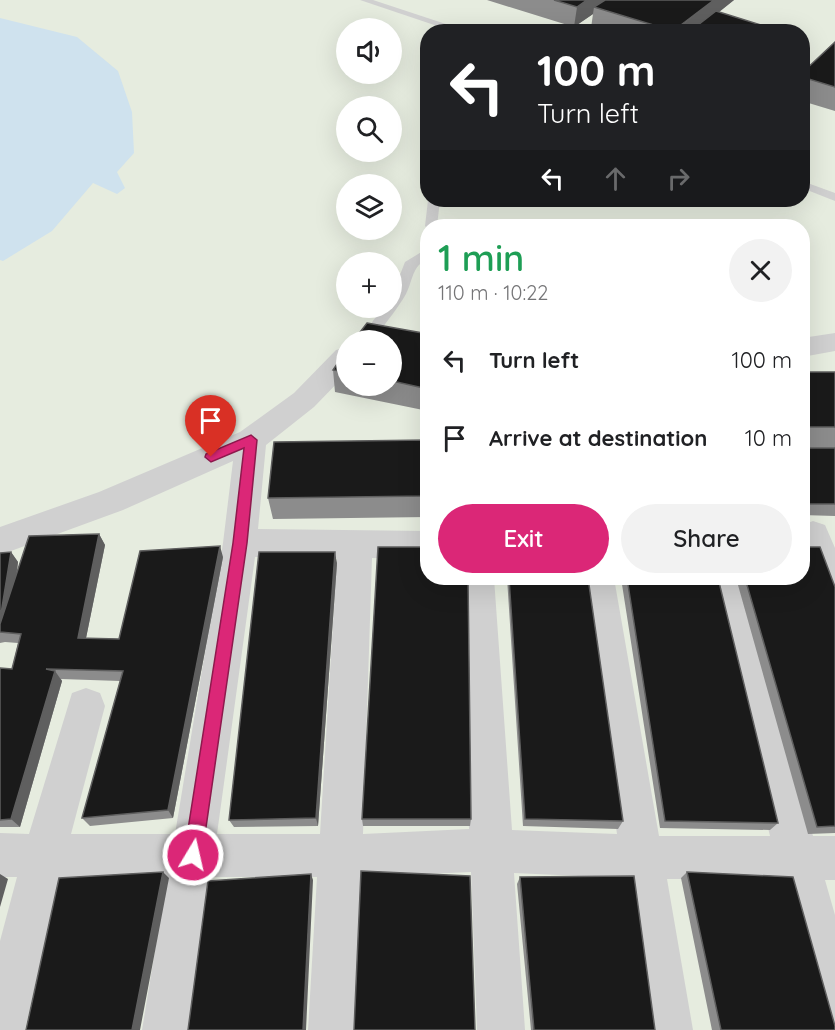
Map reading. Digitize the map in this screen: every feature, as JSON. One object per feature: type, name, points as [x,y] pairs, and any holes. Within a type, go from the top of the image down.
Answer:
[{"type":"street","points":[[810,347],[835,342]]},
{"type":"street","points":[[0,541],[111,501],[251,440],[304,400],[336,367]]},
{"type":"street","points":[[166,1030],[240,543],[251,440]]},
{"type":"street","points":[[817,535],[835,593]]},
{"type":"street","points":[[240,543],[420,545]]},
{"type":"street","points":[[332,1030],[355,545]]},
{"type":"street","points":[[477,585],[501,1030]]},
{"type":"street","points":[[598,585],[669,1030]]},
{"type":"street","points":[[725,585],[817,858],[835,999]]},
{"type":"street","points":[[1,1030],[44,854],[86,706]]},
{"type":"street","points":[[0,855],[341,856],[490,850],[641,857],[817,858]]},
{"type":"lane","points":[[364,0],[440,24]]},
{"type":"lane","points":[[810,187],[835,197]]},
{"type":"lane","points":[[383,323],[399,294],[411,262],[420,255]]},
{"type":"shaded area","points":[[0,0],[835,0],[835,1030],[0,1030]]},
{"type":"water","points":[[0,18],[77,37],[118,71],[132,112],[134,153],[117,172],[125,188],[117,194],[93,183],[52,231],[3,261],[0,260]]},
{"type":"building","points":[[554,0],[587,0],[577,7]]},
{"type":"building","points":[[605,0],[714,0],[682,24],[650,24],[594,7]]},
{"type":"building","points":[[716,11],[758,24],[699,24]]},
{"type":"building","points":[[835,42],[835,87],[810,79],[810,65]]},
{"type":"building","points":[[367,323],[420,333],[420,387],[402,383],[402,330],[362,330]]},
{"type":"building","points":[[810,372],[835,372],[835,427],[810,427]]},
{"type":"building","points":[[420,440],[420,496],[268,498],[274,442]]},
{"type":"building","points":[[810,448],[835,448],[835,504],[810,504]]},
{"type":"building","points":[[99,534],[78,638],[119,639],[140,551],[220,546],[168,810],[82,818],[123,671],[46,669],[55,671],[11,819],[0,820],[0,668],[12,669],[21,634],[0,632],[0,624],[29,536]]},
{"type":"building","points":[[378,547],[420,547],[420,585],[468,585],[471,819],[362,819]]},
{"type":"building","points":[[810,547],[820,547],[835,587],[835,826],[817,827],[747,585],[810,585]]},
{"type":"building","points":[[11,552],[0,620],[0,553]]},
{"type":"building","points":[[259,552],[335,552],[316,818],[229,820]]},
{"type":"building","points":[[509,585],[589,585],[623,821],[525,819]]},
{"type":"building","points":[[628,585],[720,585],[778,823],[665,821]]},
{"type":"building","points":[[361,871],[470,876],[475,1030],[354,1030]]},
{"type":"building","points":[[163,872],[132,1030],[26,1030],[59,878]]},
{"type":"building","points":[[687,872],[793,877],[835,1030],[721,1030]]},
{"type":"building","points":[[311,874],[303,1030],[188,1030],[208,881]]},
{"type":"building","points":[[634,876],[655,1030],[534,1030],[520,877]]},
{"type":"route","points":[[193,855],[240,543],[251,440],[211,457]]}]
